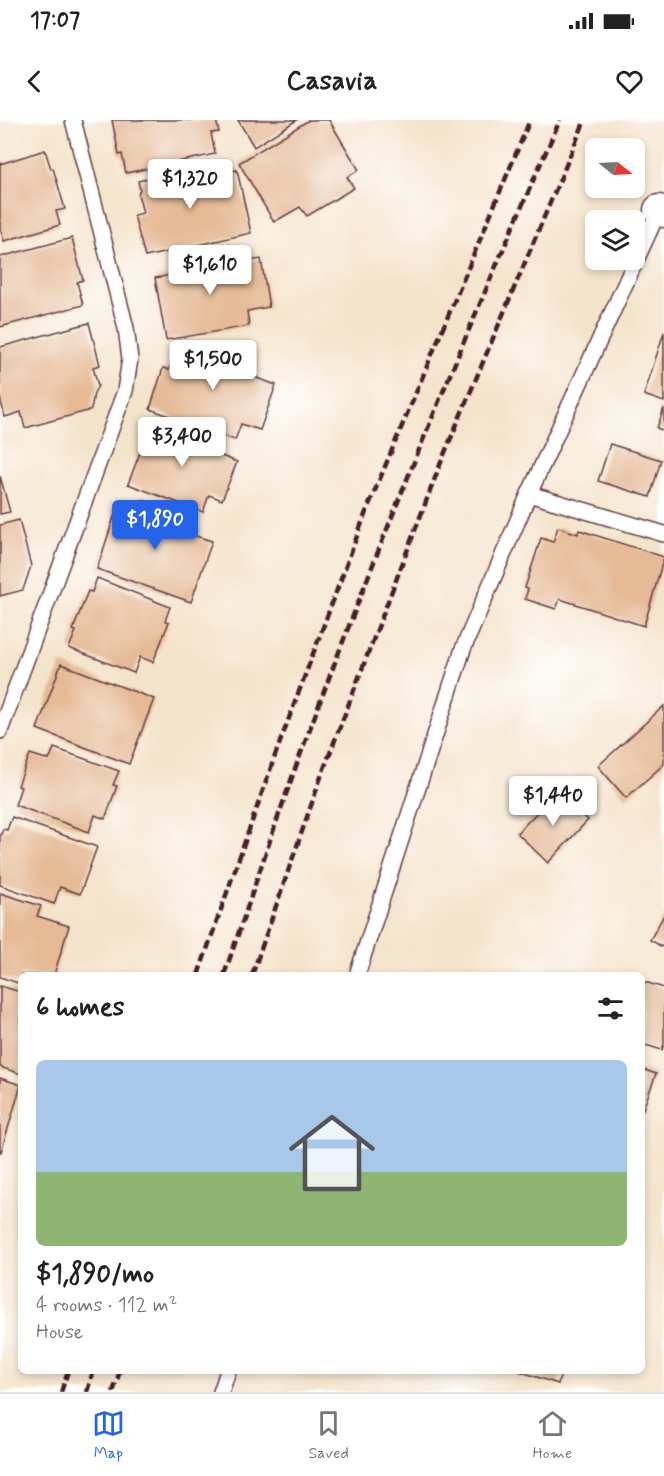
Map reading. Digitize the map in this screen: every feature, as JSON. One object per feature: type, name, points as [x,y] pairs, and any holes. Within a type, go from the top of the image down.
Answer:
[{"type":"lane","points":[[0,731],[125,391],[130,358],[126,328],[73,120]]},
{"type":"lane","points":[[358,972],[463,649],[529,494],[661,211]]},
{"type":"lane","points":[[529,494],[664,534]]},
{"type":"lane","points":[[221,1392],[227,1374]]},
{"type":"building","points":[[112,120],[216,120],[219,132],[211,133],[215,154],[126,173],[122,154],[119,155]]},
{"type":"building","points":[[238,120],[297,120],[254,147]]},
{"type":"building","points":[[309,120],[329,120],[359,170],[347,177],[354,188],[307,216],[300,207],[274,222],[239,163]]},
{"type":"building","points":[[45,150],[65,209],[56,211],[60,225],[4,241],[0,228],[0,164]]},
{"type":"building","points":[[206,165],[209,176],[237,170],[251,233],[145,257],[134,215],[143,213],[138,194],[140,190],[138,181]]},
{"type":"building","points":[[72,238],[83,280],[77,282],[83,305],[0,327],[0,257]]},
{"type":"building","points":[[215,254],[217,266],[261,259],[269,307],[247,311],[249,326],[166,340],[155,278],[171,275],[169,262]]},
{"type":"building","points":[[89,323],[100,365],[93,367],[98,386],[94,393],[91,410],[25,428],[21,412],[5,417],[0,398],[0,347]]},
{"type":"building","points":[[664,332],[664,402],[644,395]]},
{"type":"building","points":[[207,343],[252,359],[246,374],[276,385],[260,430],[241,424],[235,440],[150,409],[163,368],[169,370],[177,347]]},
{"type":"building","points":[[664,408],[664,431],[657,428]]},
{"type":"building","points":[[163,425],[222,447],[219,455],[237,462],[222,500],[209,495],[203,512],[128,484],[149,429],[160,433]]},
{"type":"building","points":[[610,444],[661,460],[650,497],[598,481]]},
{"type":"building","points":[[0,476],[10,512],[0,514]]},
{"type":"building","points":[[143,500],[188,518],[183,532],[212,541],[191,602],[97,569],[117,508],[137,515]]},
{"type":"building","points":[[19,520],[31,566],[23,590],[0,596],[0,525]]},
{"type":"building","points":[[558,527],[578,534],[579,530],[664,557],[644,626],[560,599],[556,609],[525,599],[528,589],[525,588],[541,538],[553,542]]},
{"type":"building","points":[[97,578],[170,607],[165,621],[169,622],[153,662],[140,657],[134,673],[69,648],[76,631],[73,630],[88,591],[92,592]]},
{"type":"building","points":[[61,664],[154,699],[129,764],[37,729]]},
{"type":"building","points":[[664,706],[664,764],[626,798],[598,766]]},
{"type":"building","points":[[54,748],[119,771],[113,785],[117,786],[105,819],[95,815],[89,832],[15,805],[21,787],[18,786],[30,754],[49,760]]},
{"type":"building","points":[[558,791],[588,820],[548,863],[517,833]]},
{"type":"building","points":[[12,817],[97,847],[80,894],[60,887],[54,904],[0,885],[0,837],[3,829],[7,830]]},
{"type":"building","points":[[0,893],[41,906],[37,916],[69,926],[55,972],[18,972],[18,983],[0,977]]},
{"type":"building","points":[[664,915],[664,948],[650,940]]},
{"type":"building","points":[[645,982],[664,988],[664,1044],[662,1050],[645,1045]]},
{"type":"building","points":[[0,986],[18,991],[18,1073],[0,1067]]},
{"type":"building","points":[[645,1070],[656,1074],[645,1104]]},
{"type":"building","points":[[0,1078],[18,1084],[18,1095],[0,1152]]},
{"type":"building","points":[[528,1374],[561,1374],[558,1384]]},
{"type":"railway","points":[[199,972],[276,753],[366,512],[530,120]]},
{"type":"railway","points":[[225,972],[288,788],[359,599],[457,358],[560,120]]},
{"type":"railway","points":[[253,972],[322,774],[443,457],[585,120]]},
{"type":"railway","points":[[61,1392],[67,1374]]},
{"type":"railway","points":[[87,1392],[92,1374]]},
{"type":"railway","points":[[113,1392],[119,1374]]}]
